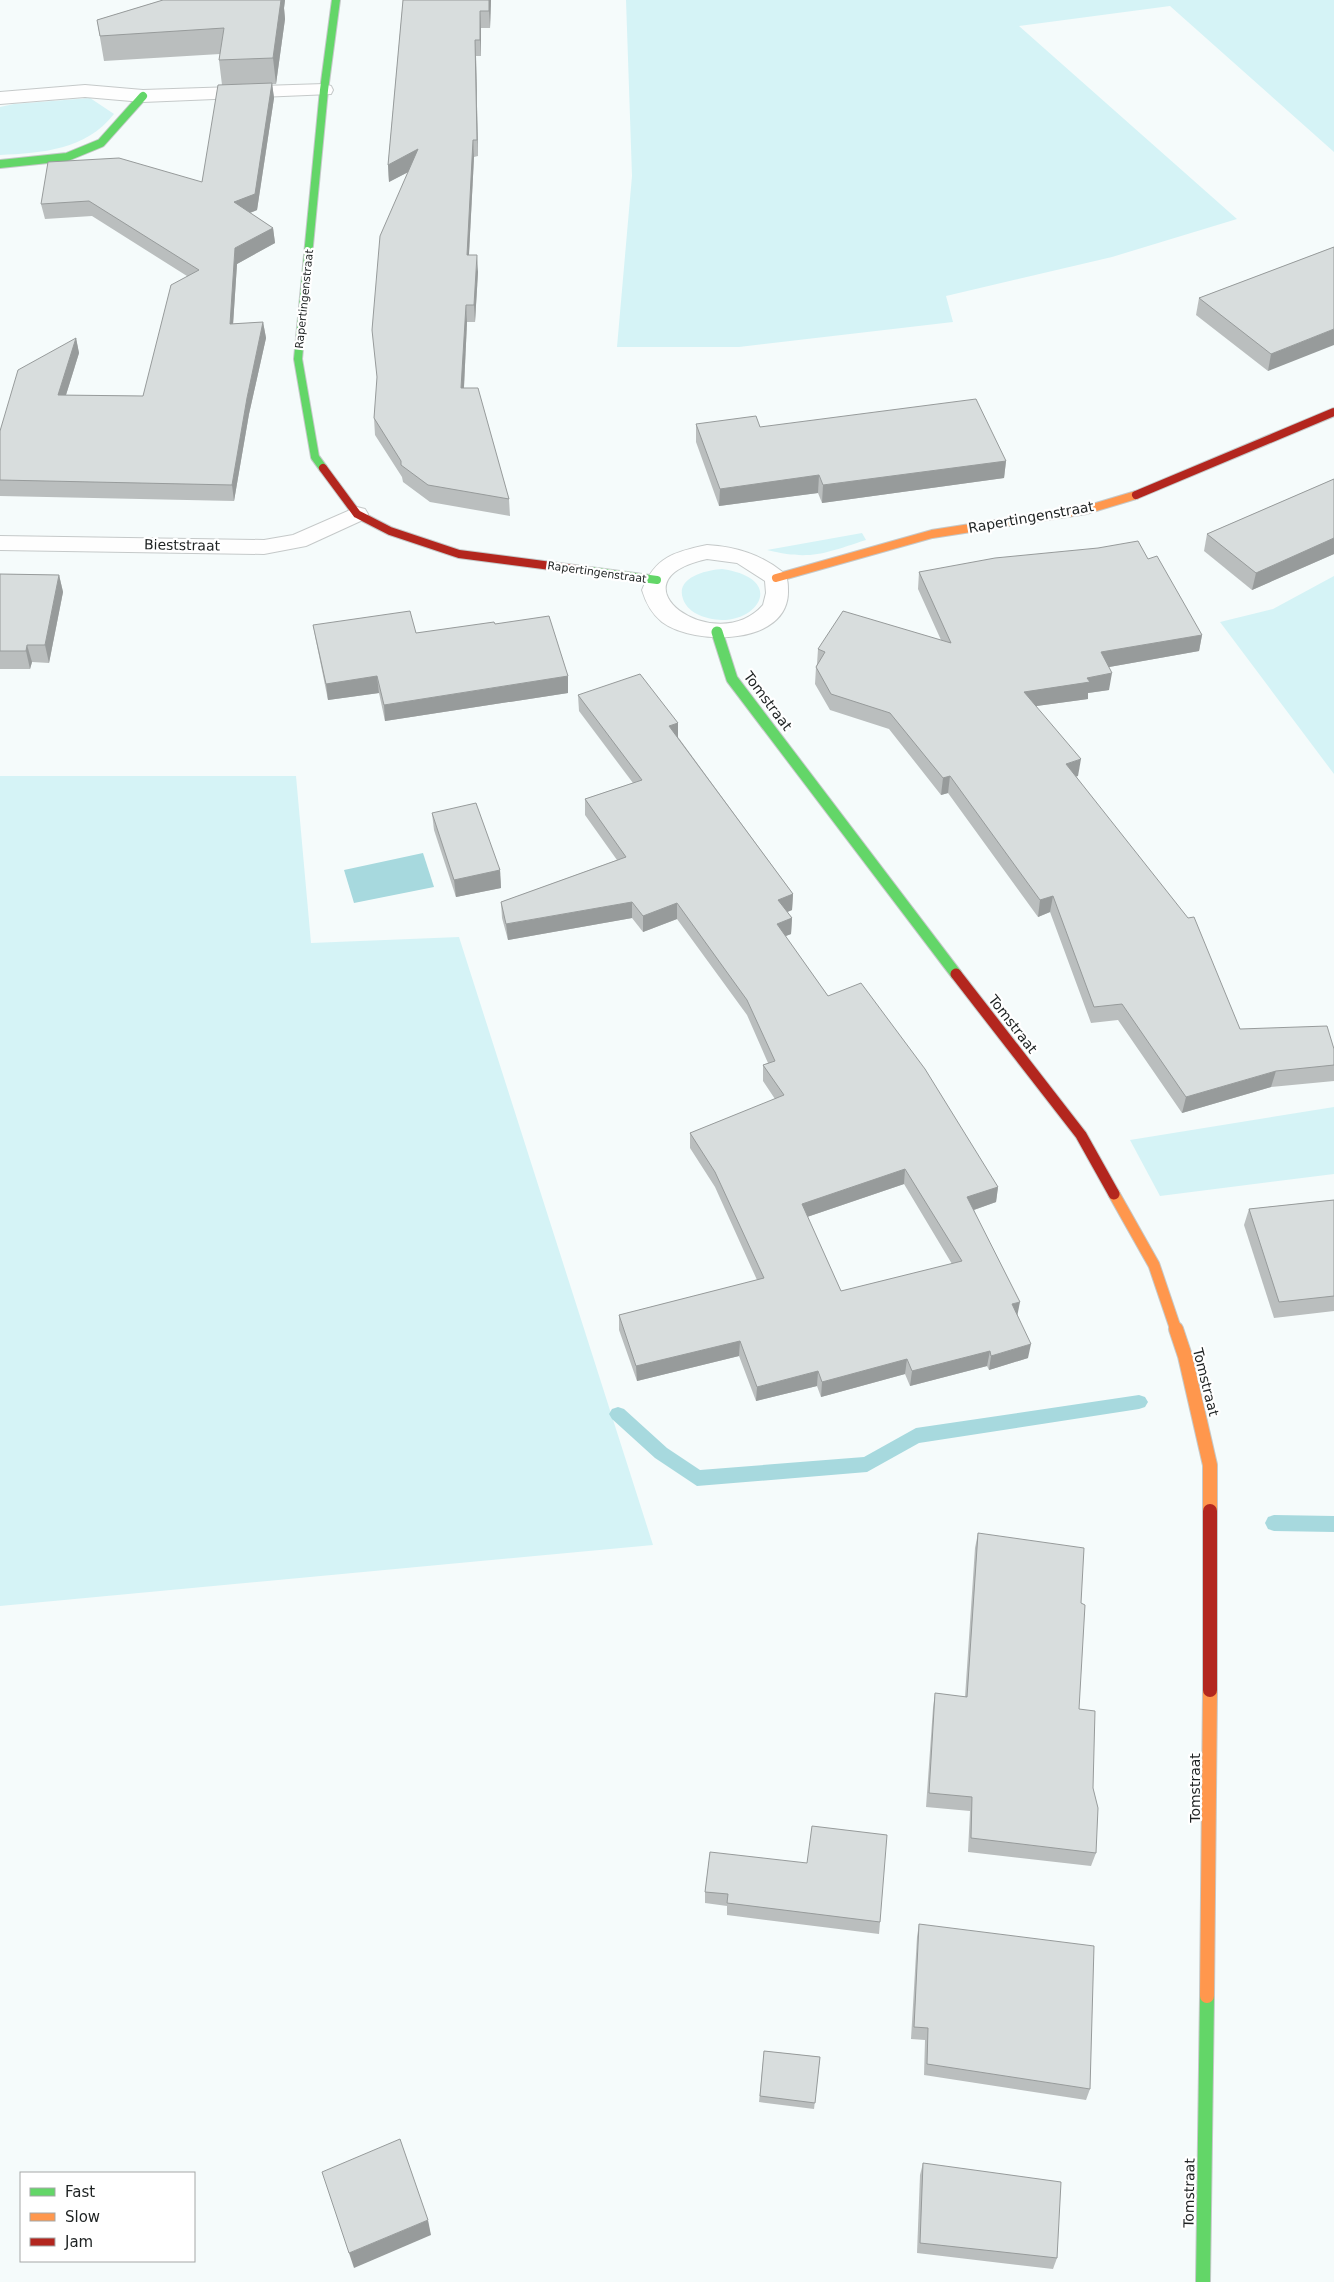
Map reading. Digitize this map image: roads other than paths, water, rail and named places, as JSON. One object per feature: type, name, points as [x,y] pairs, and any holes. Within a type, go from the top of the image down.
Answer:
[{"type":"street","name":"Rapertingenstraat","points":[[336,0],[324,90],[298,358],[315,458],[357,514],[390,531],[459,554],[657,580]]},
{"type":"street","points":[[0,98],[85,91],[143,96],[324,90]]},
{"type":"street","points":[[0,164],[68,157],[101,143],[143,96]]},
{"type":"street","name":"Rapertingenstraat","points":[[776,578],[932,534],[1086,510],[1149,491],[1334,412]]},
{"type":"street","name":"Bieststraat","points":[[0,543],[264,547],[298,541],[357,514]]},
{"type":"street","points":[[707,552],[735,554],[756,561],[776,578],[778,596],[771,611],[748,626],[717,632],[698,630],[678,623],[666,614],[656,602],[654,594],[657,580],[665,569],[680,559],[707,552]]},
{"type":"street","name":"Tomstraat","points":[[717,632],[732,679],[974,998],[1081,1135],[1154,1265],[1185,1356],[1210,1465],[1210,1807],[1203,2282]]},
{"type":"waterway","points":[[618,1414],[661,1453],[697,1478],[867,1464],[916,1436],[1139,1402]]},
{"type":"waterway","points":[[1274,1523],[1334,1524]]}]
